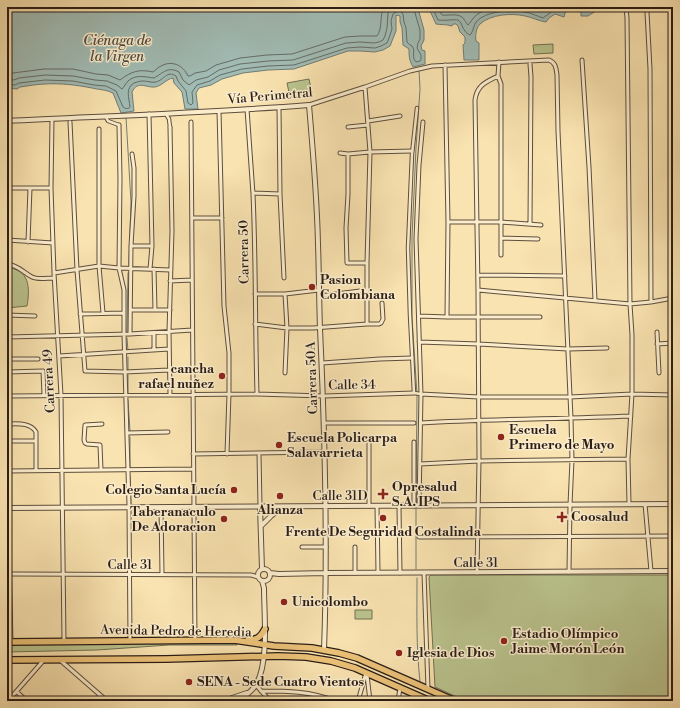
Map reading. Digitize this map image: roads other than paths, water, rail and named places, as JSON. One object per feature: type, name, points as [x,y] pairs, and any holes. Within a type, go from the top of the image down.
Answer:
[{"type":"highway","points":[[238,641],[256,639],[262,635],[265,629]]},
{"type":"highway","name":"Avenida Pedro de Heredia","points":[[9,642],[238,641],[324,650],[357,658],[455,701]]},
{"type":"highway","name":"Avenida Pedro de Heredia","points":[[7,660],[174,659],[263,656],[298,656],[321,658],[366,673],[426,700]]},
{"type":"street","points":[[626,7],[628,18],[630,304],[632,335],[632,394],[628,459],[629,504]]},
{"type":"street","points":[[646,7],[650,69],[651,302]]},
{"type":"street","points":[[671,7],[673,90]]},
{"type":"street","name":"Vía Perimetral","points":[[8,121],[219,111],[310,104],[410,71],[432,66],[549,60],[556,68],[557,75],[558,131],[565,276]]},
{"type":"street","points":[[582,60],[589,167],[594,300]]},
{"type":"street","points":[[499,62],[498,76],[501,84],[501,255]]},
{"type":"street","points":[[530,62],[530,224]]},
{"type":"street","points":[[445,65],[448,222],[447,317]]},
{"type":"street","points":[[477,573],[479,344],[476,95],[477,91],[482,85],[498,76]]},
{"type":"street","points":[[365,87],[370,152],[367,324]]},
{"type":"street","name":"Carrera 50A","points":[[310,104],[316,197],[320,328],[324,396],[326,506],[324,650]]},
{"type":"street","points":[[278,107],[284,278]]},
{"type":"street","points":[[416,108],[412,151],[408,248],[412,358],[417,394]]},
{"type":"street","name":"Carrera 50","points":[[247,109],[253,194],[257,394]]},
{"type":"street","points":[[219,111],[224,306],[229,353],[230,394],[228,454]]},
{"type":"street","points":[[166,113],[169,119],[170,127],[172,231],[169,331],[170,395]]},
{"type":"street","points":[[149,114],[154,310]]},
{"type":"street","points":[[348,127],[400,116]]},
{"type":"street","points":[[106,117],[108,121],[119,125],[119,268],[124,290],[124,352],[129,507],[130,641]]},
{"type":"street","name":"Carrera 49","points":[[52,119],[51,188],[54,278],[61,395],[64,641]]},
{"type":"street","points":[[7,229],[8,121]]},
{"type":"street","points":[[70,122],[77,270],[85,371],[125,372],[169,370]]},
{"type":"street","points":[[191,122],[195,640]]},
{"type":"street","points":[[419,506],[420,464],[417,423],[417,394],[419,344],[416,239],[419,165],[423,122]]},
{"type":"street","points":[[98,129],[99,266],[103,313]]},
{"type":"street","points":[[340,153],[348,154],[412,151]]},
{"type":"street","points":[[130,334],[131,246],[134,196],[134,168],[132,154]]},
{"type":"street","points":[[348,154],[346,228],[347,263],[367,263]]},
{"type":"street","points":[[8,188],[51,188]]},
{"type":"street","points":[[28,242],[30,188]]},
{"type":"street","points":[[253,194],[280,194]]},
{"type":"street","points":[[192,218],[222,218]]},
{"type":"street","points":[[448,222],[500,222],[541,225]]},
{"type":"street","points":[[501,238],[538,239]]},
{"type":"street","points":[[7,240],[53,243]]},
{"type":"street","points":[[131,246],[152,246]]},
{"type":"street","points":[[7,264],[10,264],[37,279],[54,278]]},
{"type":"street","points":[[54,273],[99,266],[170,270]]},
{"type":"street","points":[[478,275],[565,276],[572,460],[570,572]]},
{"type":"street","points":[[170,281],[192,280]]},
{"type":"street","points":[[256,294],[285,294],[320,290]]},
{"type":"street","points":[[320,296],[368,290]]},
{"type":"street","points":[[478,290],[630,304],[673,298]]},
{"type":"street","points":[[285,294],[286,373]]},
{"type":"street","points":[[255,324],[286,328],[320,328],[379,324],[382,321],[382,303]]},
{"type":"street","points":[[131,310],[170,310]]},
{"type":"street","points":[[80,314],[124,312]]},
{"type":"street","points":[[7,315],[35,316]]},
{"type":"street","points":[[418,316],[540,317]]},
{"type":"street","points":[[7,337],[130,334],[192,330]]},
{"type":"street","points":[[154,332],[154,350]]},
{"type":"street","points":[[656,332],[659,373]]},
{"type":"street","points":[[657,344],[673,343]]},
{"type":"street","points":[[419,344],[479,344],[568,349],[607,348]]},
{"type":"street","points":[[58,356],[169,350]]},
{"type":"street","points":[[322,363],[412,358]]},
{"type":"street","points":[[7,359],[38,359]]},
{"type":"street","points":[[7,372],[43,371],[44,395]]},
{"type":"street","name":"Calle 34","points":[[7,396],[257,394],[324,396],[417,394],[479,397],[570,397],[632,394],[673,395]]},
{"type":"street","points":[[324,422],[417,423],[631,416]]},
{"type":"street","points":[[7,424],[26,424],[34,428],[36,432],[36,470]]},
{"type":"street","points":[[101,470],[100,445],[86,444],[84,433],[85,424],[102,424]]},
{"type":"street","points":[[127,433],[168,432]]},
{"type":"street","points":[[7,441],[36,441]]},
{"type":"street","points":[[369,442],[369,506]]},
{"type":"street","points":[[414,442],[414,506]]},
{"type":"street","points":[[193,454],[324,452]]},
{"type":"street","points":[[259,453],[262,563],[264,569],[268,570],[270,577],[264,588]]},
{"type":"street","points":[[414,464],[479,461],[628,459]]},
{"type":"street","points":[[9,642],[10,574],[8,560],[7,471],[194,469]]},
{"type":"street","points":[[645,504],[651,572]]},
{"type":"street","name":"Calle 31D","points":[[8,508],[673,504]]},
{"type":"street","points":[[260,526],[282,506]]},
{"type":"street","points":[[377,506],[378,573]]},
{"type":"street","points":[[399,506],[400,573]]},
{"type":"street","points":[[161,507],[162,574]]},
{"type":"street","points":[[419,537],[673,536]]},
{"type":"street","points":[[302,547],[326,547]]},
{"type":"street","points":[[355,547],[355,573]]},
{"type":"street","points":[[233,697],[240,701],[256,685],[261,671],[265,644],[264,588],[258,575],[260,571],[264,569]]},
{"type":"street","name":"Calle 31","points":[[270,577],[279,574],[326,573],[673,571]]},
{"type":"street","points":[[424,573],[428,689]]},
{"type":"street","name":"Calle 31","points":[[10,574],[258,575]]},
{"type":"street","points":[[262,581],[266,581],[270,577]]},
{"type":"street","points":[[8,701],[45,659]]},
{"type":"street","points":[[59,659],[107,701]]},
{"type":"street","points":[[358,701],[366,673]]},
{"type":"street","points":[[366,673],[370,701]]},
{"type":"street","points":[[256,685],[270,701]]},
{"type":"street","points":[[398,701],[400,688]]},
{"type":"street","points":[[261,691],[301,692],[335,701]]},
{"type":"street","points":[[17,692],[28,701]]},
{"type":"street","points":[[228,701],[230,698],[248,693]]},
{"type":"street","points":[[95,701],[100,695]]},
{"type":"water","name":"Ciénaga de la Virgen","points":[[7,7],[572,7],[565,13],[564,17],[555,14],[546,22],[520,15],[502,15],[490,18],[480,24],[477,30],[476,41],[479,43],[479,60],[464,60],[463,45],[465,43],[465,37],[460,32],[456,24],[453,24],[452,26],[436,24],[431,13],[427,9],[421,9],[419,12],[424,30],[424,40],[421,46],[422,50],[425,51],[425,64],[413,67],[409,49],[403,45],[400,16],[396,15],[396,31],[390,46],[383,50],[375,52],[348,51],[294,69],[243,73],[222,79],[211,85],[199,88],[196,93],[198,109],[185,109],[182,92],[174,83],[173,78],[155,87],[140,85],[134,88],[132,92],[134,111],[121,113],[113,93],[105,90],[57,84],[42,84],[20,87],[17,89],[7,88]]},
{"type":"water","points":[[576,7],[602,7],[588,16],[581,16],[581,13]]},
{"type":"waterway","points":[[416,505],[417,395],[412,317],[412,237],[420,89],[419,70]]},
{"type":"waterway","points":[[126,117],[131,202],[129,264]]},
{"type":"waterway","points":[[127,332],[128,273]]},
{"type":"waterway","points":[[127,338],[128,351]]},
{"type":"waterway","points":[[128,357],[128,370]]},
{"type":"waterway","points":[[128,375],[128,394]]},
{"type":"waterway","points":[[128,400],[130,431]]},
{"type":"waterway","points":[[130,437],[130,468]]},
{"type":"waterway","points":[[130,476],[131,504]]},
{"type":"waterway","points":[[416,508],[416,569]]},
{"type":"waterway","points":[[417,578],[417,642],[420,681]]},
{"type":"place","name":"Pasion Colombiana","points":[[312,287]]},
{"type":"place","name":"cancha rafael nuñez","points":[[222,376]]},
{"type":"place","name":"Escuela Primero de Mayo","points":[[501,437]]},
{"type":"place","name":"Escuela Policarpa Salavarrieta","points":[[279,445]]},
{"type":"place","name":"Colegio Santa Lucía","points":[[234,490]]},
{"type":"place","name":"Opresalud S.A. IPS","points":[[383,494]]},
{"type":"place","name":"Alianza","points":[[280,496]]},
{"type":"place","name":"Coosalud","points":[[562,517]]},
{"type":"place","name":"Frente De Seguridad Costalinda","points":[[383,518]]},
{"type":"place","name":"Taberanaculo De Adoracion","points":[[224,519]]},
{"type":"place","name":"Unicolombo","points":[[284,602]]},
{"type":"place","name":"Estadio Olímpico Jaime Morón León","points":[[504,641]]},
{"type":"place","name":"Iglesia de Dios","points":[[399,653]]},
{"type":"place","name":"SENA - Sede Cuatro Vientos","points":[[189,682]]}]
